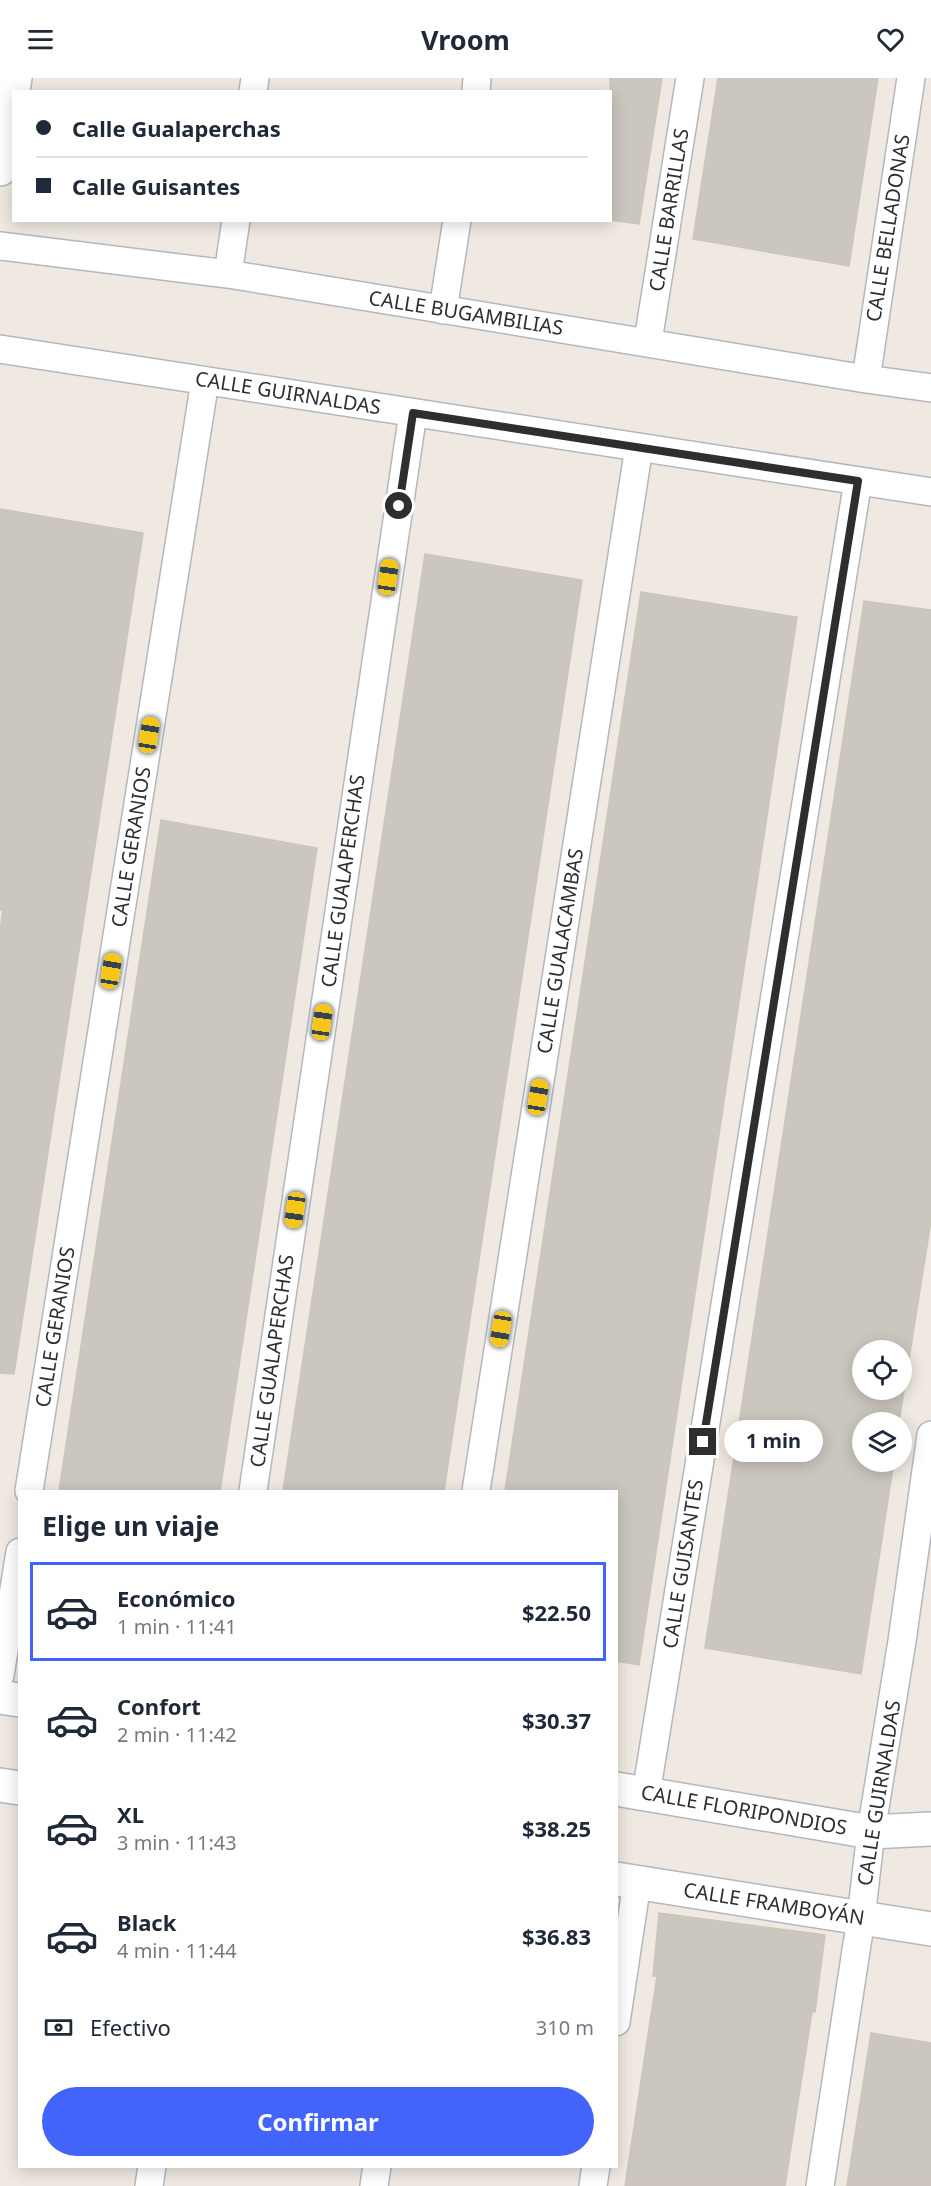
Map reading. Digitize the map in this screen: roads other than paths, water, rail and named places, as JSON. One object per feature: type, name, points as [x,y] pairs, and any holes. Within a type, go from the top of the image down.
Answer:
[{"type":"street","name":"CALLE BARRILLAS","points":[[648,341],[690,78]]},
{"type":"street","name":"CALLE BELLADONAS","points":[[866,379],[911,78]]},
{"type":"street","points":[[0,169],[12,96]]},
{"type":"street","points":[[228,274],[236,222]]},
{"type":"street","points":[[443,310],[457,222]]},
{"type":"street","name":"CALLE BUGAMBILIAS","points":[[0,246],[228,274],[931,388]]},
{"type":"street","name":"CALLE GUIRNALDAS","points":[[0,349],[931,492]]},
{"type":"street","name":"CALLE GERANIOS","points":[[29,1490],[205,381]]},
{"type":"street","name":"CALLE GUALAPERCHAS","points":[[253,1490],[413,413]]},
{"type":"street","name":"CALLE GUALACAMBAS","points":[[476,1490],[639,447]]},
{"type":"street","name":"CALLE GUISANTES","points":[[631,1791],[858,481]]},
{"type":"street","name":"CALLE GUIRNALDAS","points":[[820,2186],[931,1435]]},
{"type":"street","points":[[0,1675],[18,1564]]},
{"type":"street","points":[[0,1697],[18,1700]]},
{"type":"street","points":[[0,1785],[18,1788]]},
{"type":"street","name":"CALLE FLORIPONDIOS","points":[[631,1791],[871,1832],[931,1829]]},
{"type":"street","points":[[618,1996],[627,1881]]},
{"type":"street","name":"CALLE FRAMBOYÁN","points":[[627,1881],[931,1929]]},
{"type":"street","points":[[149,2186],[152,2168]]},
{"type":"street","points":[[374,2186],[377,2168]]},
{"type":"street","points":[[593,2186],[596,2168]]}]
